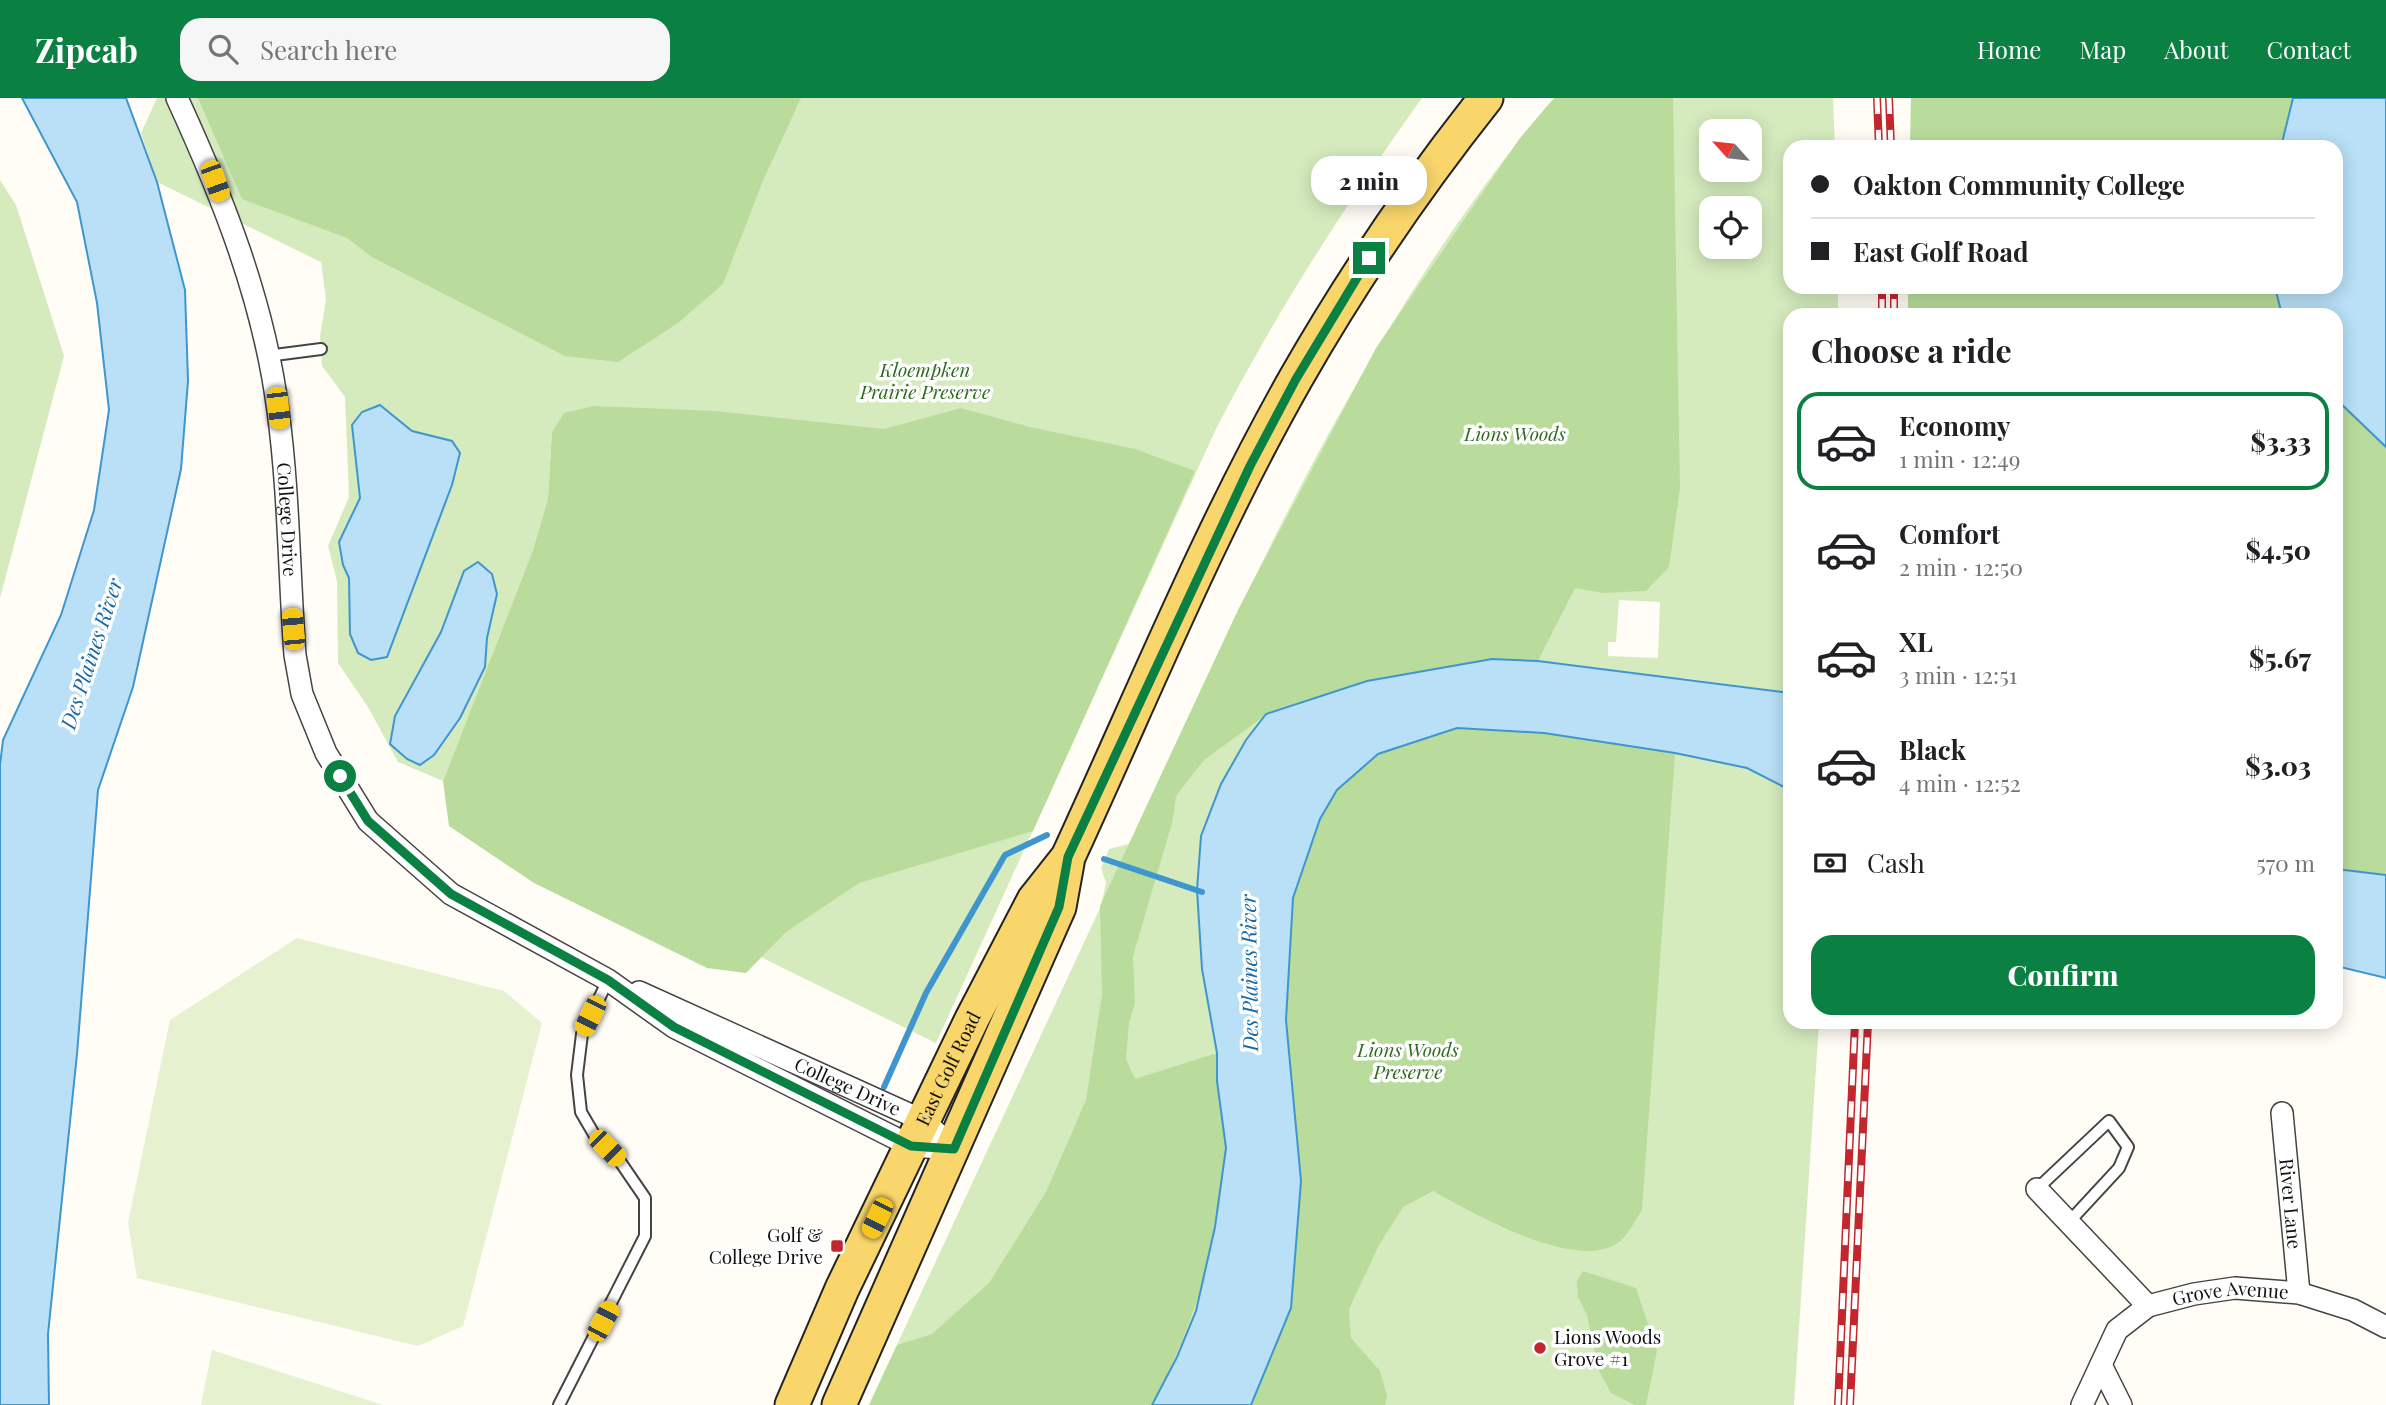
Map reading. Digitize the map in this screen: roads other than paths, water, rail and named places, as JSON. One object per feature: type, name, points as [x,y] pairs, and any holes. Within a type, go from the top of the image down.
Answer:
[{"type":"main road","name":"East Golf Road","points":[[792,1405],[842,1289],[972,1019],[1034,900],[1068,857],[1215,537],[1296,379],[1369,258],[1448,146],[1486,98]]},
{"type":"main road","name":"East Golf Road","points":[[839,1405],[1059,907],[1068,857]]},
{"type":"street","name":"College Drive","points":[[177,98],[215,181],[245,264],[278,408],[285,473],[287,552],[295,655],[302,694],[326,753],[368,821],[451,894],[608,980],[680,1009],[918,1134],[954,1149]]},
{"type":"street","name":"River Lane","points":[[2283,1113],[2299,1293]]},
{"type":"street","points":[[2037,1189],[2148,1306]]},
{"type":"street","name":"Grove Avenue","points":[[2082,1405],[2117,1331],[2148,1306],[2194,1294],[2235,1288],[2299,1293],[2353,1310],[2386,1327]]},
{"type":"street","points":[[2101,1364],[2121,1405]]},
{"type":"lane","points":[[267,356],[321,349]]},
{"type":"lane","points":[[559,1405],[645,1237],[645,1198],[619,1160],[595,1136],[582,1112],[577,1075],[582,1034],[608,980]]},
{"type":"lane","points":[[2037,1189],[2109,1121],[2128,1147],[2119,1168],[2069,1222]]},
{"type":"water","name":"Des Plaines River","points":[[22,98],[126,98],[157,182],[185,290],[188,381],[181,469],[133,687],[98,790],[77,1054],[48,1334],[49,1405],[0,1405],[0,765],[3,740],[61,615],[94,510],[109,410],[97,303],[77,202]]},
{"type":"water","points":[[2293,98],[2386,98],[2386,447],[2343,406],[2343,308],[2280,308],[2277,294],[2343,294],[2343,140],[2283,140]]},
{"type":"water","points":[[380,405],[412,431],[452,441],[460,453],[452,485],[387,657],[371,660],[358,653],[350,634],[349,578],[343,565],[339,542],[360,498],[352,425],[362,412]]},
{"type":"water","points":[[478,562],[492,574],[497,594],[487,638],[485,667],[460,718],[434,755],[420,765],[407,759],[390,744],[395,716],[441,632],[464,571]]},
{"type":"water","name":"Des Plaines River","points":[[1492,659],[1538,661],[1783,692],[1783,786],[1747,768],[1675,753],[1544,733],[1457,728],[1378,754],[1337,790],[1320,819],[1293,898],[1286,1020],[1301,1181],[1291,1308],[1251,1405],[1152,1405],[1177,1357],[1196,1311],[1215,1227],[1226,1148],[1217,1081],[1217,1053],[1202,969],[1197,890],[1201,836],[1221,784],[1246,740],[1266,714],[1367,681]]},
{"type":"water","points":[[2343,870],[2386,875],[2386,978],[2343,968]]},
{"type":"waterway","points":[[884,1087],[926,993],[1005,855],[1047,835]]},
{"type":"waterway","points":[[1104,859],[1202,892]]},
{"type":"railway","points":[[1877,98],[1879,140]]},
{"type":"railway","points":[[1889,98],[1891,140]]},
{"type":"railway","points":[[1882,294],[1882,308]]},
{"type":"railway","points":[[1894,294],[1894,308]]},
{"type":"railway","points":[[1838,1405],[1855,1029]]},
{"type":"railway","points":[[1850,1405],[1868,1029]]},
{"type":"place","name":"Golf & College Drive","points":[[837,1246]]},
{"type":"place","name":"Lions Woods Grove #1","points":[[1540,1348]]},
{"type":"park label","name":"Kloempken Prairie Preserve","points":[[925,381]]},
{"type":"park label","name":"Lions Woods","points":[[1515,434]]},
{"type":"park label","name":"Lions Woods Preserve","points":[[1408,1061]]}]
